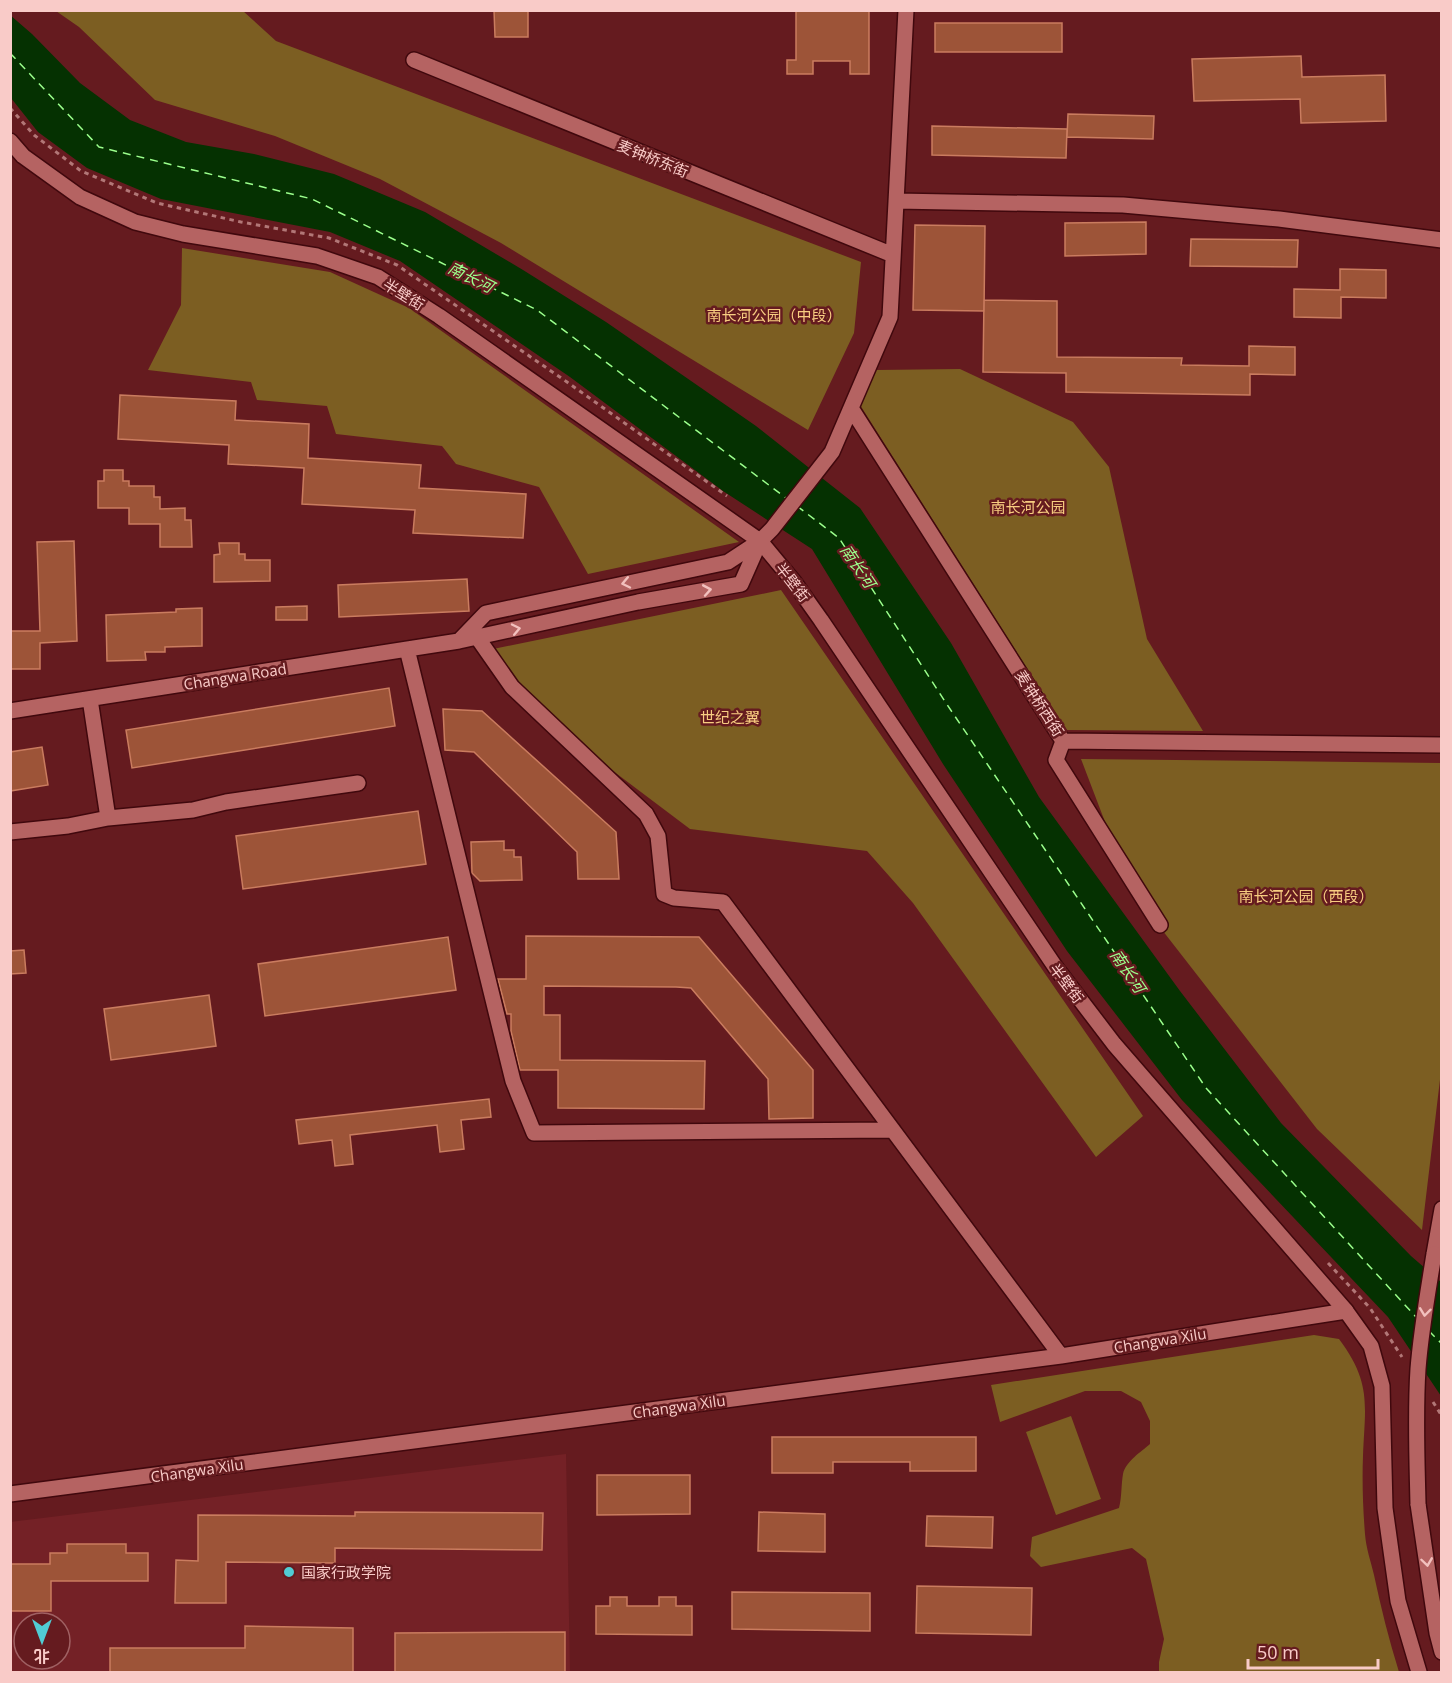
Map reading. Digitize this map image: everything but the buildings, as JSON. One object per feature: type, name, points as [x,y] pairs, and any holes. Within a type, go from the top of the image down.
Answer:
[{"type":"street","points":[[459,641],[486,613],[728,562],[760,541],[772,529],[832,452],[890,317],[906,10]]},
{"type":"street","name":"麦钟桥东街","points":[[414,60],[893,255]]},
{"type":"street","name":"半壁街","points":[[10,141],[23,156],[80,197],[135,222],[183,234],[317,256],[378,277],[439,316],[760,541],[794,582],[821,620],[1056,968],[1114,1044],[1346,1311],[1371,1346],[1382,1386],[1385,1508],[1398,1601],[1419,1672]]},
{"type":"street","points":[[896,201],[1123,205],[1279,219],[1442,240]]},
{"type":"street","name":"麦钟桥西街","points":[[851,408],[1063,741],[1442,745]]},
{"type":"street","name":"Changwa Road","points":[[10,711],[459,641],[638,602],[741,584],[760,541]]},
{"type":"street","points":[[477,637],[512,687],[646,814],[658,836],[664,894],[674,898],[723,902],[1061,1356]]},
{"type":"street","points":[[407,649],[513,1081],[534,1133],[893,1130]]},
{"type":"street","points":[[90,699],[108,818]]},
{"type":"street","points":[[1063,741],[1056,760],[1160,925]]},
{"type":"street","points":[[10,832],[68,826],[108,818],[193,810],[226,802],[358,783]]},
{"type":"street","points":[[1442,1209],[1425,1308],[1416,1432],[1419,1504],[1437,1633],[1442,1652]]},
{"type":"street","name":"Changwa Xilu","points":[[10,1494],[1061,1356],[1346,1311]]},
{"type":"path","points":[[10,108],[34,135],[81,171],[157,203],[242,222],[329,237],[397,265],[731,499]]},
{"type":"path","points":[[1322,1257],[1370,1308],[1403,1357]]},
{"type":"path","points":[[1429,1396],[1442,1416]]},
{"type":"shaded area","name":"国家行政学院","points":[[566,1454],[570,1672],[11,1672],[10,1522]]},
{"type":"green space","name":"南长河公园（中段）","points":[[56,11],[243,11],[276,41],[861,262],[854,333],[808,430],[501,243],[380,179],[275,136],[155,100],[79,27]]},
{"type":"green space","points":[[182,248],[330,272],[409,308],[739,542],[588,574],[539,487],[456,464],[442,446],[336,434],[327,406],[257,400],[251,382],[148,370],[181,305]]},
{"type":"green space","name":"南长河公园","points":[[960,369],[1073,422],[1109,467],[1147,639],[1203,731],[1066,730],[860,405],[876,370]]},
{"type":"green space","name":"世纪之翼","points":[[781,590],[1143,1116],[1096,1157],[913,903],[867,851],[690,829],[503,688],[493,649]]},
{"type":"green space","name":"南长河公园（西段）","points":[[1081,759],[1441,763],[1442,1063],[1422,1230],[1317,1129],[1131,890]]},
{"type":"green space","points":[[1314,1335],[1339,1339],[1350,1355],[1362,1382],[1365,1408],[1363,1505],[1367,1550],[1399,1672],[1159,1672],[1164,1639],[1146,1559],[1132,1548],[1041,1567],[1030,1556],[1032,1537],[1119,1508],[1125,1469],[1134,1457],[1150,1444],[1150,1421],[1141,1402],[1121,1391],[1085,1391],[1000,1422],[991,1385]]},
{"type":"green space","points":[[1071,1416],[1101,1499],[1056,1515],[1026,1432]]},
{"type":"water","name":"南长河","points":[[10,15],[80,83],[130,120],[186,142],[254,154],[334,174],[425,212],[606,322],[756,426],[860,508],[951,643],[1039,797],[1180,991],[1281,1123],[1411,1256],[1441,1282],[1441,1396],[1388,1317],[1182,1100],[1067,951],[943,764],[812,549],[723,491],[570,377],[400,261],[330,232],[161,199],[87,168],[38,132],[11,98]]},
{"type":"ferry route","points":[[10,53],[99,147],[312,199],[537,310],[786,498]]},
{"type":"ferry route","points":[[797,506],[839,538],[946,703],[1206,1088],[1416,1317]]},
{"type":"ferry route","points":[[1429,1331],[1442,1344]]},
{"type":"place","name":"国家行政学院","points":[[289,1572]]}]
